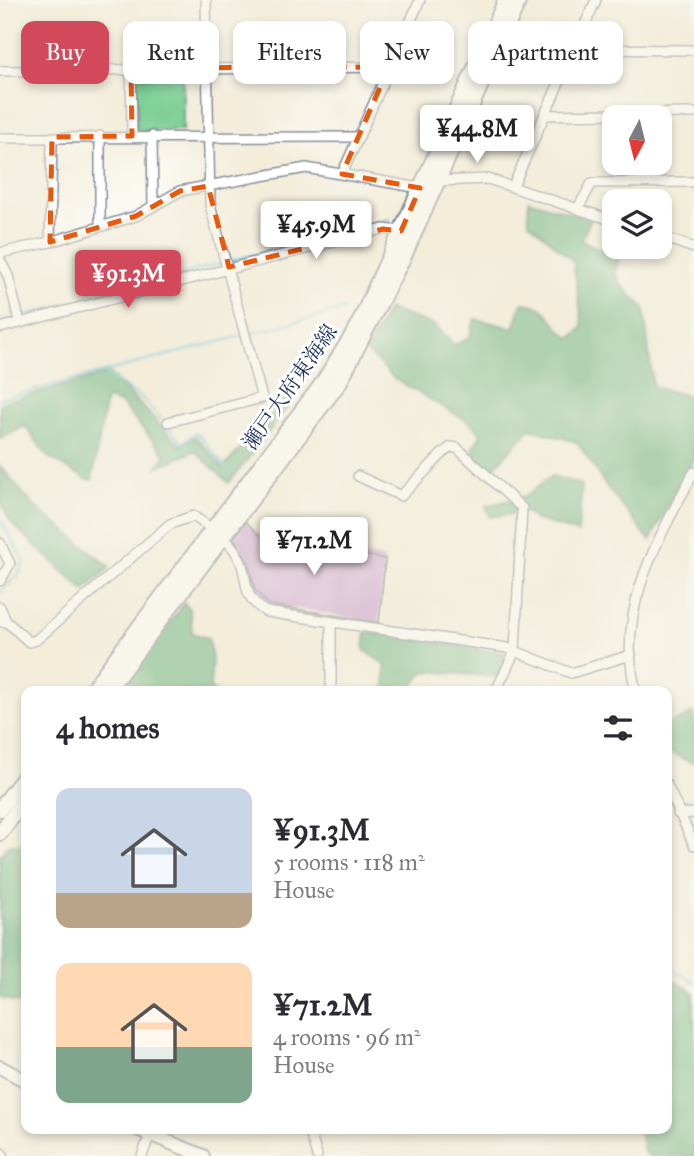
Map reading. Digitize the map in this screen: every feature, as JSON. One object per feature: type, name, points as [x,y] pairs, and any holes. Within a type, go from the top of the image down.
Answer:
[{"type":"main road","name":"瀬戸大府東海線","points":[[111,686],[219,534],[357,328],[506,0]]},
{"type":"main road","name":"瀬戸大府東海線","points":[[95,686],[339,383],[366,335],[519,0]]},
{"type":"main road","points":[[0,809],[21,782]]},
{"type":"main road","points":[[0,832],[21,805]]},
{"type":"street","points":[[206,0],[206,21]]},
{"type":"street","points":[[411,21],[420,0]]},
{"type":"street","points":[[587,21],[596,0]]},
{"type":"street","points":[[623,49],[694,50]]},
{"type":"street","points":[[219,68],[360,67]]},
{"type":"street","points":[[0,71],[123,68]]},
{"type":"street","points":[[131,84],[132,136]]},
{"type":"street","points":[[168,422],[262,398],[208,186],[206,84]]},
{"type":"street","points":[[342,174],[382,84]]},
{"type":"street","points":[[513,186],[559,84]]},
{"type":"street","points":[[544,115],[694,113]]},
{"type":"street","points":[[100,136],[100,226]]},
{"type":"street","points":[[152,136],[153,208]]},
{"type":"street","points":[[0,138],[359,136]]},
{"type":"street","points":[[51,242],[52,137]]},
{"type":"street","points":[[0,253],[51,242],[136,216],[180,191],[306,168],[420,188]]},
{"type":"street","points":[[437,181],[488,179],[602,217]]},
{"type":"street","points":[[578,208],[592,183],[694,182]]},
{"type":"street","points":[[0,328],[383,229],[401,231]]},
{"type":"street","points":[[672,240],[694,248]]},
{"type":"street","points":[[0,260],[8,276],[20,323]]},
{"type":"street","points":[[358,476],[401,496],[443,453],[451,447],[457,448],[522,508],[515,650],[498,686]]},
{"type":"street","points":[[635,686],[631,655],[636,592],[650,551],[694,472]]},
{"type":"street","points":[[0,607],[3,621],[20,637],[29,642],[36,640],[170,524],[193,516],[219,534],[238,556],[246,592],[253,603],[266,611],[515,650],[571,673],[631,655]]},
{"type":"street","points":[[0,543],[10,564],[0,582]]},
{"type":"street","points":[[331,623],[331,686]]},
{"type":"street","points":[[672,798],[694,845]]},
{"type":"street","points":[[678,814],[694,813]]},
{"type":"street","points":[[0,1068],[21,1078]]},
{"type":"street","points":[[142,1156],[150,1134],[203,1156]]},
{"type":"street","points":[[310,1134],[317,1156]]},
{"type":"street","points":[[0,1152],[4,1156]]},
{"type":"highlighted area","points":[[389,67],[342,174],[420,188],[401,231],[383,229],[229,267],[208,186],[180,191],[136,216],[50,242],[52,137],[132,136],[131,68]]},
{"type":"green space","points":[[136,84],[183,84],[183,130],[136,131]]},
{"type":"green space","points":[[528,200],[591,219],[581,240],[602,250],[602,259],[619,259],[615,272],[621,285],[644,308],[653,387],[694,397],[694,458],[650,541],[606,486],[577,442],[530,429],[490,472],[476,462],[473,447],[481,435],[474,425],[395,379],[366,351],[388,309],[434,325],[454,345],[469,338],[475,319],[514,328],[522,303],[546,312],[571,338],[583,327],[573,261],[529,222]]},
{"type":"green space","points":[[109,373],[180,445],[195,436],[223,468],[287,397],[291,403],[229,483],[195,451],[157,467],[166,455],[120,403],[106,399],[92,480],[48,457],[25,426],[0,439],[0,405],[4,402]]},
{"type":"green space","points":[[0,466],[33,505],[110,567],[84,591],[12,524],[0,501]]},
{"type":"green space","points":[[552,476],[582,485],[578,533],[534,519],[526,512],[490,517],[486,506],[525,496]]},
{"type":"green space","points":[[184,603],[190,610],[192,633],[208,638],[212,659],[210,686],[125,686]]},
{"type":"green space","points":[[366,632],[505,653],[505,662],[497,677],[424,671],[413,686],[385,686],[385,665],[364,650]]},
{"type":"green space","points":[[694,713],[694,761],[690,762],[672,753],[672,723]]},
{"type":"green space","points":[[9,844],[21,844],[21,1004],[0,998],[0,856]]},
{"type":"green space","points":[[672,979],[694,992],[694,1156],[649,1156],[644,1152],[641,1135],[672,1134]]},
{"type":"building","points":[[246,522],[271,546],[305,542],[385,559],[379,622],[269,605],[255,590],[248,562],[234,538]]},
{"type":"waterway","points":[[0,322],[389,219]]},
{"type":"waterway","points":[[0,399],[345,309]]},
{"type":"waterway","points":[[251,333],[265,390]]},
{"type":"waterway","points":[[103,372],[144,400],[182,443],[196,433],[200,436],[226,468]]},
{"type":"waterway","points":[[0,519],[24,561],[19,574],[0,592]]},
{"type":"waterway","points":[[672,970],[694,982]]}]
